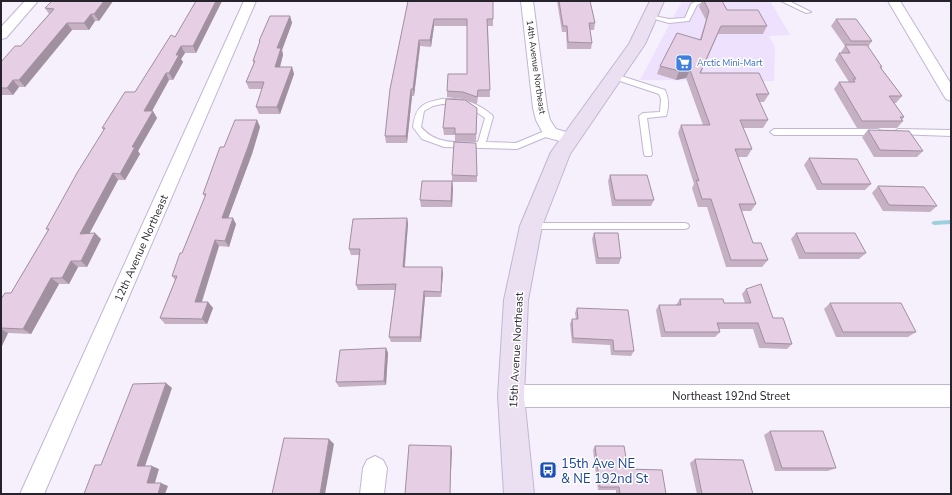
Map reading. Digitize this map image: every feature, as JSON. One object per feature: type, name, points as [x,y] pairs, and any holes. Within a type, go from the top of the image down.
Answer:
[{"type":"main road","name":"15th Avenue Northeast","points":[[518,494],[512,396],[516,300],[531,226],[561,152],[616,77],[637,44],[658,6]]},
{"type":"street","points":[[1,35],[32,1]]},
{"type":"street","name":"12th Avenue Northeast","points":[[32,494],[250,1]]},
{"type":"street","name":"14th Avenue Northeast","points":[[527,1],[540,108],[543,120],[550,132]]},
{"type":"street","points":[[894,1],[951,96]]},
{"type":"street","points":[[550,132],[571,139]]},
{"type":"street","name":"Northeast 192nd Street","points":[[512,396],[951,396]]},
{"type":"street","points":[[372,494],[375,468]]},
{"type":"lane","points":[[658,6],[669,21],[687,20],[694,4],[702,1]]},
{"type":"lane","points":[[784,1],[808,12]]},
{"type":"lane","points":[[616,77],[662,92],[665,99],[663,114],[644,116],[648,154]]},
{"type":"lane","points":[[481,145],[489,117],[476,106],[465,102],[434,103],[423,108],[419,114],[417,127],[425,137],[444,144],[517,146],[550,132]]},
{"type":"lane","points":[[774,132],[951,133]]},
{"type":"lane","points":[[531,226],[685,226]]},
{"type":"shaded area","points":[[682,1],[770,1],[790,35],[769,36],[775,47],[774,81],[640,80]]},
{"type":"building","points":[[52,1],[104,1],[94,14],[91,14],[84,23],[67,23],[19,80],[13,80],[7,88],[1,88],[1,62],[15,46],[21,46],[54,9],[45,8]]},
{"type":"building","points":[[196,1],[216,1],[193,46],[181,46],[176,55],[179,55],[169,73],[166,73],[144,111],[153,111],[132,147],[135,147],[120,174],[113,173],[80,234],[95,233],[81,261],[71,261],[62,278],[51,278],[23,329],[1,328],[1,299],[5,293],[11,293],[49,229],[46,229],[77,173],[105,128],[102,128],[125,92],[135,92],[171,35],[175,37]]},
{"type":"building","points":[[408,1],[493,1],[493,19],[487,19],[490,90],[478,90],[477,97],[463,92],[447,91],[448,74],[467,74],[467,19],[434,19],[430,40],[419,40],[413,89],[411,89],[406,136],[385,136],[390,89]]},
{"type":"building","points":[[559,1],[590,1],[595,23],[589,23],[592,43],[568,42],[567,26],[563,26]]},
{"type":"building","points":[[704,1],[722,1],[727,10],[758,10],[767,26],[721,26],[700,73],[759,73],[769,94],[756,94],[768,120],[740,120],[752,149],[735,149],[756,204],[739,204],[753,243],[761,243],[768,260],[731,260],[711,199],[702,199],[696,180],[699,181],[681,125],[710,125],[690,70],[679,71],[660,66],[677,33],[701,40],[709,11]]},
{"type":"building","points":[[270,16],[290,16],[277,48],[281,48],[275,67],[292,67],[277,107],[256,107],[264,82],[246,82],[255,61],[253,61],[259,41]]},
{"type":"building","points":[[836,19],[856,19],[872,41],[851,41]]},
{"type":"building","points":[[845,45],[867,45],[882,67],[880,67],[902,96],[889,96],[904,117],[900,117],[903,121],[862,121],[839,82],[855,82],[853,79],[856,79],[839,53],[850,53]]},
{"type":"building","points":[[446,99],[465,100],[477,108],[476,134],[455,134],[455,128],[443,128]]},
{"type":"building","points":[[235,120],[257,120],[222,218],[233,218],[225,241],[215,240],[195,302],[208,302],[202,319],[160,318],[177,276],[172,276],[180,253],[182,253],[206,194],[203,194],[220,147],[224,147]]},
{"type":"building","points":[[868,130],[909,131],[923,151],[880,150]]},
{"type":"building","points":[[454,142],[476,143],[477,176],[452,175]]},
{"type":"building","points":[[809,158],[857,159],[871,184],[822,184]]},
{"type":"building","points":[[610,175],[647,175],[654,200],[615,200]]},
{"type":"building","points":[[422,181],[452,181],[451,201],[420,200]]},
{"type":"building","points":[[878,186],[924,187],[937,206],[889,205]]},
{"type":"building","points":[[407,218],[403,267],[442,267],[441,292],[424,291],[420,337],[389,337],[396,284],[356,285],[360,249],[349,249],[353,219]]},
{"type":"building","points":[[594,233],[618,233],[621,258],[598,258]]},
{"type":"building","points":[[796,233],[855,233],[866,253],[805,253]]},
{"type":"building","points":[[761,284],[773,318],[783,318],[792,344],[765,343],[758,323],[717,323],[720,332],[665,332],[659,305],[681,305],[680,299],[723,299],[724,303],[751,303],[746,289]]},
{"type":"building","points":[[830,303],[901,303],[916,332],[843,332]]},
{"type":"building","points":[[577,308],[628,310],[634,351],[614,351],[613,340],[573,338],[572,319],[578,319]]},
{"type":"building","points":[[386,348],[384,381],[336,382],[340,350]]},
{"type":"building","points":[[166,383],[137,466],[152,466],[147,483],[161,483],[158,494],[84,494],[95,465],[101,465],[133,384]]},
{"type":"building","points":[[770,431],[823,431],[836,468],[782,468]]},
{"type":"building","points":[[284,438],[329,439],[320,494],[272,494]]},
{"type":"building","points":[[409,445],[451,446],[450,494],[405,494]]},
{"type":"building","points":[[595,446],[624,446],[628,469],[662,470],[666,494],[620,494],[619,487],[600,487]]},
{"type":"building","points":[[695,459],[743,460],[753,494],[702,494]]},
{"type":"waterway","points":[[934,223],[951,222]]},
{"type":"place","name":"Arctic Mini-Mart","points":[[684,63]]},
{"type":"place","name":"15th Ave NE & NE 192nd St","points":[[548,470]]}]
